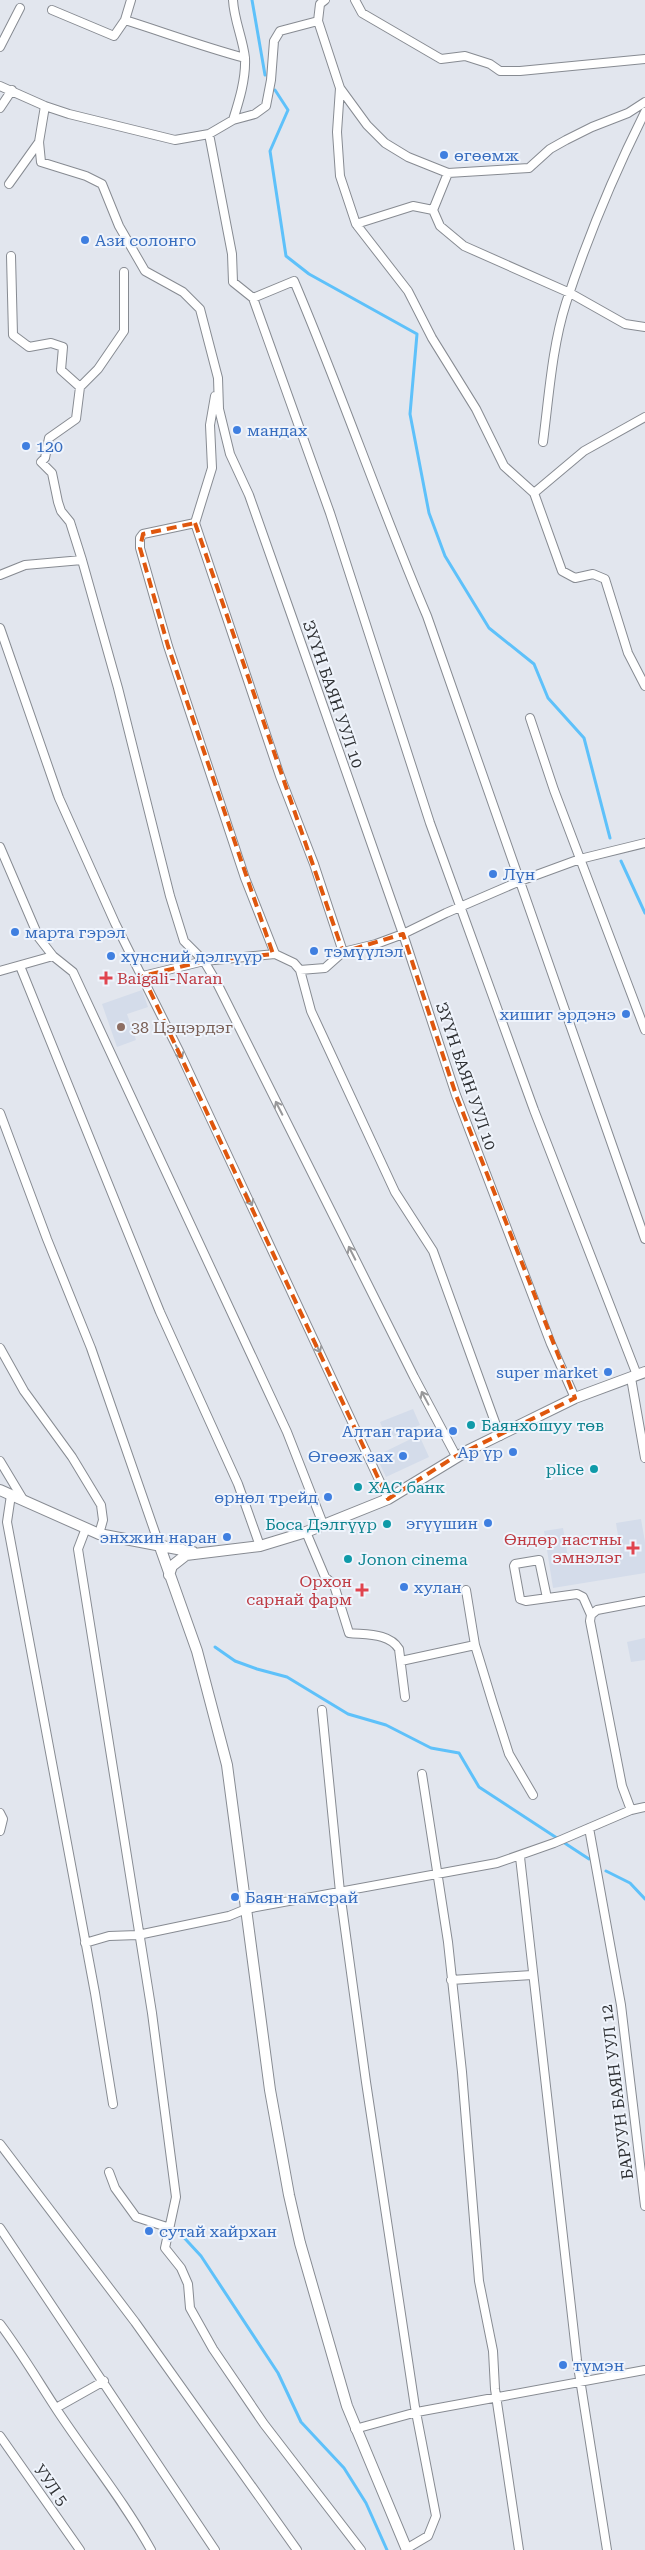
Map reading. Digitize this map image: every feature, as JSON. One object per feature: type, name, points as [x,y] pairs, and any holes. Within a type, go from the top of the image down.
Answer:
[{"type":"street","points":[[52,10],[114,36],[125,20],[131,0]]},
{"type":"street","points":[[233,0],[234,15],[245,58],[241,93],[233,120]]},
{"type":"street","points":[[355,0],[362,13],[441,60],[465,56],[490,64],[500,70],[520,71],[645,59]]},
{"type":"street","points":[[322,1],[318,21],[340,88],[367,124],[385,143],[408,157],[448,174],[528,168],[550,149],[592,126],[628,113],[645,102]]},
{"type":"street","points":[[0,46],[20,8]]},
{"type":"street","points":[[125,20],[164,32],[189,43],[245,58]]},
{"type":"street","points":[[0,86],[45,106],[175,140],[209,134],[233,120],[255,114],[266,106],[271,80],[274,41],[280,31],[318,21]]},
{"type":"street","points":[[340,88],[337,132],[340,176],[356,224],[408,291],[432,338],[476,409],[504,466],[534,493],[562,571],[575,578],[593,574],[605,579],[628,653],[645,686]]},
{"type":"street","points":[[0,108],[12,90]]},
{"type":"street","name":"ЗҮҮН БАЯН УУЛ 10","points":[[45,106],[39,142],[41,162],[86,176],[102,184],[119,226],[145,271],[183,292],[200,309],[218,378],[219,409],[230,454],[252,505],[403,934],[456,1095],[551,1344],[575,1398]]},
{"type":"street","points":[[543,442],[554,361],[570,294],[597,219],[645,112]]},
{"type":"street","points":[[209,134],[232,254],[233,282],[253,298],[330,513],[406,751],[534,1110],[638,1375],[645,1458]]},
{"type":"street","points":[[9,184],[39,142]]},
{"type":"street","points":[[448,174],[433,210],[440,226],[464,246],[570,294],[625,324],[645,327]]},
{"type":"street","points":[[356,224],[413,206],[433,210]]},
{"type":"street","points":[[11,256],[13,335],[29,347],[51,343],[63,347],[61,370],[80,387]]},
{"type":"street","points":[[124,272],[124,331],[98,369],[80,387],[76,419],[49,438],[45,458],[41,462],[52,473],[61,512],[70,522],[82,560],[118,688],[170,896],[184,941],[204,961],[456,1456]]},
{"type":"street","points":[[253,298],[294,280],[427,616],[645,1239]]},
{"type":"street","points":[[218,378],[210,425],[213,449],[212,468],[195,523],[280,776],[314,864],[343,952]]},
{"type":"street","points":[[534,493],[584,451],[645,417]]},
{"type":"street","points":[[213,449],[230,454]]},
{"type":"street","points":[[195,523],[143,534],[140,538],[140,548],[168,646],[242,869],[275,954]]},
{"type":"street","points":[[0,576],[25,565],[82,560]]},
{"type":"street","points":[[0,628],[60,798],[115,923],[143,976],[388,1499]]},
{"type":"street","points":[[530,718],[554,790],[645,1030]]},
{"type":"street","points":[[300,970],[325,968],[343,952],[376,944],[403,934],[520,881],[580,859],[645,843]]},
{"type":"street","points":[[0,847],[39,938],[53,956],[73,972],[287,1432],[323,1524]]},
{"type":"street","points":[[143,976],[204,961],[275,954],[294,962],[300,970],[311,1011],[395,1192],[434,1251],[500,1436]]},
{"type":"street","points":[[0,971],[53,956]]},
{"type":"street","points":[[20,966],[160,1312],[238,1484],[260,1546]]},
{"type":"street","points":[[0,1113],[47,1239],[91,1348],[196,1651],[227,1765],[270,2090],[289,2195],[313,2293],[355,2429],[407,2549],[428,2536],[436,2516],[416,2412],[340,1892],[322,1710]]},
{"type":"street","points":[[0,1348],[24,1391],[72,1457],[101,1505],[103,1520],[99,1534]]},
{"type":"street","points":[[0,1490],[99,1534],[194,1552],[260,1546],[306,1532],[388,1499],[456,1456],[575,1398],[638,1375]]},
{"type":"street","points":[[0,1461],[25,1502]]},
{"type":"street","points":[[10,1495],[7,1522],[113,2104]]},
{"type":"street","points":[[86,1528],[78,1549],[138,1935],[152,2013],[176,2197],[165,2248],[181,2268],[188,2284],[190,2308],[213,2349],[264,2424],[361,2550]]},
{"type":"street","points":[[306,1532],[325,1577],[334,1585],[349,1633],[390,1638],[399,1649],[405,1697]]},
{"type":"street","points":[[170,1575],[178,1559],[194,1552]]},
{"type":"street","points":[[547,1598],[539,1560],[515,1564],[520,1600],[526,1601],[577,1594],[583,1597],[591,1615],[590,1621],[622,1786],[631,1810]]},
{"type":"street","points":[[466,1590],[475,1645],[509,1754],[533,1795]]},
{"type":"street","points":[[591,1615],[597,1610],[645,1601]]},
{"type":"street","points":[[401,1661],[475,1645]]},
{"type":"street","points":[[422,1774],[436,1875],[448,1942],[462,2072],[479,2281],[493,2351],[497,2397],[519,2550]]},
{"type":"street","points":[[85,1943],[109,1936],[138,1935],[229,1916],[246,1909],[436,1875],[520,1857],[631,1810],[645,1807]]},
{"type":"street","points":[[0,1813],[3,1827],[0,1831]]},
{"type":"street","name":"БАРУУН БАЯН УУЛ 12","points":[[589,1828],[621,2005],[645,2206]]},
{"type":"street","points":[[520,1857],[580,2381],[607,2550]]},
{"type":"street","points":[[451,1980],[532,1974]]},
{"type":"street","points":[[0,2144],[135,2322],[297,2550]]},
{"type":"street","points":[[109,2172],[115,2188],[136,2217],[170,2228]]},
{"type":"street","points":[[0,2228],[104,2381],[215,2550]]},
{"type":"street","points":[[0,2324],[21,2351],[56,2408],[139,2527],[151,2550]]},
{"type":"street","points":[[355,2429],[416,2412],[645,2370]]},
{"type":"street","points":[[56,2408],[104,2381]]},
{"type":"street","name":"УУЛ 5","points":[[0,2436],[80,2550]]},
{"type":"highlighted area","points":[[195,523],[343,952],[403,934],[456,1095],[575,1398],[456,1456],[388,1499],[143,976],[204,961],[273,954],[168,646],[140,548],[143,534]]},
{"type":"shaded area","name":"38 Цэцэрдэг","points":[[142,990],[148,1007],[127,1014],[136,1040],[117,1047],[102,1004]]},
{"type":"shaded area","points":[[413,1409],[420,1425],[387,1439],[380,1422]]},
{"type":"shaded area","name":"Өгөөж зах","points":[[419,1435],[429,1457],[386,1477],[376,1456]]},
{"type":"shaded area","name":"Өндөр настны эмнэлэг","points":[[641,1519],[645,1542],[645,1573],[553,1588],[544,1531],[563,1528],[569,1563],[621,1555],[616,1523]]},
{"type":"shaded area","points":[[645,1638],[645,1660],[631,1662],[627,1642]]},
{"type":"waterway","points":[[252,0],[265,75]]},
{"type":"waterway","points":[[275,90],[288,110],[270,151],[286,256],[309,274],[417,334],[410,414],[429,513],[445,556],[489,628],[534,664],[548,698],[584,738],[610,838]]},
{"type":"waterway","points":[[621,861],[645,913]]},
{"type":"waterway","points":[[215,1647],[235,1661],[287,1677],[348,1714],[386,1725],[431,1748],[459,1753],[479,1787],[589,1859]]},
{"type":"waterway","points":[[606,1871],[630,1883],[645,1899]]},
{"type":"waterway","points":[[177,2230],[201,2256],[278,2373],[301,2422],[344,2468],[366,2503],[387,2550]]},
{"type":"place","name":"өгөөмж","points":[[444,155]]},
{"type":"place","name":"Ази солонго","points":[[85,240]]},
{"type":"place","name":"мандах","points":[[237,430]]},
{"type":"place","name":"120","points":[[26,446]]},
{"type":"place","name":"Лүн","points":[[493,874]]},
{"type":"place","name":"марта гэрэл","points":[[15,932]]},
{"type":"place","name":"тэмүүлэл","points":[[314,951]]},
{"type":"place","name":"хүнсний дэлгүүр","points":[[111,956]]},
{"type":"place","name":"Baigali-Naran","points":[[106,978]]},
{"type":"place","name":"хишиг эрдэнэ","points":[[626,1014]]},
{"type":"place","name":"38 Цэцэрдэг","points":[[121,1027]]},
{"type":"place","name":"super market","points":[[608,1372]]},
{"type":"place","name":"Баянхошуу төв","points":[[471,1425]]},
{"type":"place","name":"Алтан тариа","points":[[453,1431]]},
{"type":"place","name":"Ар үр","points":[[513,1452]]},
{"type":"place","name":"Өгөөж зах","points":[[403,1456]]},
{"type":"place","name":"plice","points":[[594,1469]]},
{"type":"place","name":"ХАС банк","points":[[358,1487]]},
{"type":"place","name":"өрнөл трейд","points":[[328,1497]]},
{"type":"place","name":"эгүүшин","points":[[488,1523]]},
{"type":"place","name":"Боса Дэлгүүр","points":[[387,1524]]},
{"type":"place","name":"энхжин наран","points":[[227,1537]]},
{"type":"place","name":"Өндөр настны эмнэлэг","points":[[633,1548]]},
{"type":"place","name":"Jonon cinema","points":[[348,1559]]},
{"type":"place","name":"хулан","points":[[404,1587]]},
{"type":"place","name":"Орхон сарнай фарм","points":[[362,1590]]},
{"type":"place","name":"Баян намсрай","points":[[235,1897]]},
{"type":"place","name":"сутай хайрхан","points":[[149,2231]]},
{"type":"place","name":"түмэн","points":[[563,2365]]}]
